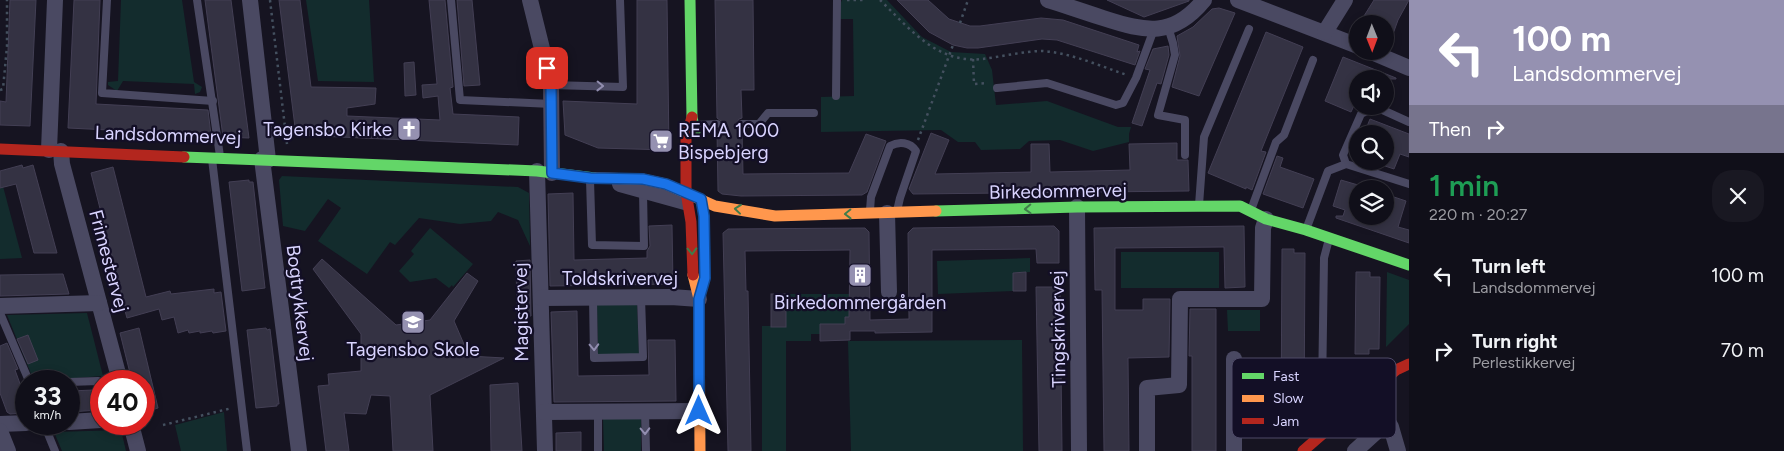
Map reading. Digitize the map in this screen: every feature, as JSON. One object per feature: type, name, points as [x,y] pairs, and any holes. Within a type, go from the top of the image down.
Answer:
[{"type":"street","name":"Frimestervej","points":[[55,0],[55,151],[65,173],[117,370]]},
{"type":"street","name":"Bogtrykkervej","points":[[250,0],[265,159],[299,451]]},
{"type":"street","name":"Magistervej","points":[[530,0],[551,85],[552,104],[545,172],[541,298],[544,451]]},
{"type":"street","points":[[690,0],[692,122],[696,137],[697,171]]},
{"type":"street","points":[[1048,0],[1080,5],[1128,26],[1161,28],[1188,16],[1204,0]]},
{"type":"street","points":[[1238,0],[1349,42]]},
{"type":"street","points":[[1325,32],[1345,0]]},
{"type":"street","points":[[1390,60],[1409,68]]},
{"type":"street","points":[[692,122],[686,138],[693,196],[691,222],[693,277],[699,299],[700,451]]},
{"type":"street","name":"Landsdommervej","points":[[0,149],[545,172],[596,178],[643,179],[666,184],[693,196]]},
{"type":"street","name":"Landsdommervej","points":[[596,178],[667,196],[693,196]]},
{"type":"street","points":[[693,196],[704,216]]},
{"type":"street","name":"Birkedommervej","points":[[693,196],[715,206],[775,216],[1077,207],[1240,206],[1266,219],[1306,230],[1409,265]]},
{"type":"street","name":"Tingskrivervej","points":[[1077,207],[1079,451]]},
{"type":"street","points":[[889,292],[892,213]]},
{"type":"street","points":[[1147,451],[1147,388],[1179,385],[1180,299],[1262,299],[1263,228],[1266,219]]},
{"type":"street","points":[[699,299],[705,278]]},
{"type":"street","name":"Toldskrivervej","points":[[541,298],[699,299]]},
{"type":"street","points":[[0,306],[99,303]]},
{"type":"street","points":[[1396,370],[1407,360]]},
{"type":"street","points":[[544,412],[699,411]]},
{"type":"street","points":[[0,424],[15,423]]},
{"type":"street","points":[[0,431],[8,451]]},
{"type":"street","points":[[134,435],[138,451]]},
{"type":"street","points":[[1234,438],[1234,451]]},
{"type":"street","points":[[1303,451],[1318,438]]},
{"type":"street","points":[[1355,451],[1369,438]]},
{"type":"street","points":[[1394,438],[1398,451]]},
{"type":"lane","points":[[107,0],[102,93],[212,101]]},
{"type":"lane","points":[[197,0],[212,101],[216,157],[247,451]]},
{"type":"lane","points":[[451,0],[460,100],[552,104]]},
{"type":"lane","points":[[551,85],[623,87],[620,0]]},
{"type":"lane","points":[[836,96],[838,0]]},
{"type":"lane","points":[[997,88],[1047,83],[1116,105],[1123,103],[1161,28],[1174,43],[1175,55],[1158,115],[1185,120],[1186,155]]},
{"type":"lane","points":[[1199,206],[1204,137],[1249,29]]},
{"type":"lane","points":[[1250,212],[1276,142],[1284,135],[1313,60]]},
{"type":"lane","points":[[1346,164],[1343,155],[1361,114],[1376,107],[1409,122]]},
{"type":"lane","points":[[742,124],[760,124],[768,113],[814,113]]},
{"type":"lane","points":[[692,122],[717,124]]},
{"type":"lane","points":[[870,214],[872,198],[890,146],[904,143],[915,148],[916,156],[900,198],[892,213]]},
{"type":"lane","points":[[1306,230],[1328,172],[1346,164],[1409,184]]},
{"type":"lane","points":[[596,178],[592,245],[644,246],[643,191]]},
{"type":"lane","points":[[1323,358],[1324,258],[1329,238]]},
{"type":"lane","points":[[593,298],[594,358],[643,357],[641,298]]},
{"type":"lane","points":[[0,313],[23,370]]},
{"type":"lane","points":[[598,412],[598,451]]},
{"type":"lane","points":[[645,412],[646,451]]},
{"type":"lane","points":[[48,435],[55,451]]},
{"type":"path","points":[[0,90],[3,90],[7,46],[7,0]]},
{"type":"path","points":[[270,0],[290,161]]},
{"type":"path","points":[[838,0],[863,0]]},
{"type":"path","points":[[880,0],[924,43],[950,56],[973,60],[1040,51],[1060,53],[1136,78]]},
{"type":"path","points":[[960,23],[968,0]]},
{"type":"path","points":[[915,148],[953,45]]},
{"type":"path","points":[[973,60],[974,84],[995,82],[997,88]]},
{"type":"path","points":[[163,425],[242,405]]},
{"type":"green space","points":[[121,0],[182,0],[194,82],[202,87],[200,92],[195,94],[194,84],[123,81],[117,91],[108,85],[108,82],[118,81]]},
{"type":"green space","points":[[306,0],[369,0],[374,82],[318,81]]},
{"type":"green space","points":[[842,0],[887,0],[922,37],[951,52],[985,54],[992,70],[996,105],[1047,101],[1118,127],[1131,127],[1129,142],[1093,151],[1060,140],[1029,141],[1020,149],[981,150],[975,142],[958,142],[941,130],[821,132],[821,97],[854,96],[853,19],[840,19],[839,7]]},
{"type":"green space","points":[[0,175],[22,258],[0,259]]},
{"type":"green space","points":[[282,176],[518,187],[529,193],[530,246],[518,220],[498,212],[491,221],[460,224],[419,218],[395,245],[390,242],[367,274],[318,241],[341,208],[328,199],[305,231],[283,226],[279,180]]},
{"type":"green space","points":[[430,228],[473,264],[453,287],[452,285],[449,288],[436,278],[410,282],[399,271],[414,254],[411,251]]},
{"type":"green space","points":[[1121,252],[1219,252],[1219,288],[1121,288]]},
{"type":"green space","points":[[1030,258],[1030,272],[1013,273],[1013,291],[938,294],[937,261]]},
{"type":"green space","points":[[1387,272],[1409,280],[1409,324],[1386,347]]},
{"type":"green space","points":[[786,294],[849,294],[849,317],[845,317],[845,327],[820,324],[820,334],[811,334],[811,341],[786,341],[786,451],[762,451],[762,326],[786,326]]},
{"type":"green space","points":[[637,303],[639,354],[598,355],[597,304]]},
{"type":"green space","points":[[1227,310],[1260,310],[1260,331],[1228,331]]},
{"type":"green space","points":[[87,313],[101,370],[90,370],[90,377],[80,378],[80,370],[30,370],[7,315]]},
{"type":"green space","points":[[1022,340],[1023,451],[851,451],[848,341]]},
{"type":"green space","points":[[224,412],[227,451],[181,451],[175,425]]},
{"type":"green space","points":[[641,417],[641,451],[604,451],[603,418]]},
{"type":"green space","points":[[80,431],[90,431],[90,435],[122,435],[126,451],[62,451],[55,435],[80,435]]},
{"type":"building","points":[[10,0],[36,0],[30,126],[0,125],[0,101],[6,102]]},
{"type":"building","points":[[74,0],[100,0],[96,104],[208,110],[211,135],[68,128]]},
{"type":"building","points":[[205,0],[231,0],[249,138],[223,137]]},
{"type":"building","points":[[279,0],[300,0],[311,87],[376,88],[375,104],[347,108],[347,116],[440,120],[438,96],[423,98],[422,85],[437,84],[429,0],[445,0],[453,87],[450,88],[453,114],[519,117],[518,145],[296,135]]},
{"type":"building","points":[[457,0],[472,0],[480,85],[464,86]]},
{"type":"building","points":[[637,0],[667,0],[669,150],[598,148],[565,135],[563,101],[637,104]]},
{"type":"building","points":[[715,0],[753,0],[754,90],[741,90],[742,118],[736,124],[742,130],[743,174],[849,173],[866,134],[886,141],[867,192],[862,195],[741,196],[722,194],[718,191],[717,130],[723,124],[717,118]]},
{"type":"building","points":[[897,0],[928,0],[949,19],[970,26],[1041,18],[1063,20],[1139,45],[1137,52],[1140,51],[1135,65],[1057,40],[1042,39],[967,48],[953,45],[929,32]]},
{"type":"building","points":[[1107,0],[1189,0],[1189,1],[1144,17]]},
{"type":"building","points":[[1374,0],[1409,0],[1394,31],[1394,15],[1365,15]]},
{"type":"building","points":[[1219,8],[1235,13],[1199,96],[1172,87],[1180,56],[1177,36],[1193,27],[1212,9]]},
{"type":"building","points":[[1266,32],[1303,47],[1261,151],[1266,152],[1252,190],[1208,173]]},
{"type":"building","points":[[1168,46],[1169,55],[1161,84],[1157,83],[1142,126],[1132,123],[1150,70],[1145,69],[1153,49]]},
{"type":"building","points":[[1343,57],[1376,70],[1349,70],[1349,111],[1325,101]]},
{"type":"building","points":[[414,62],[416,95],[405,96],[404,63]]},
{"type":"building","points":[[1370,119],[1386,125],[1368,125]]},
{"type":"building","points":[[1394,128],[1409,134],[1409,157],[1400,154],[1394,169]]},
{"type":"building","points":[[931,133],[949,140],[935,174],[1031,172],[1031,144],[1049,144],[1050,172],[1130,170],[1129,144],[1177,143],[1177,160],[1188,160],[1189,191],[913,194],[909,189]]},
{"type":"building","points":[[1277,156],[1283,158],[1280,167],[1314,179],[1303,208],[1263,194]]},
{"type":"building","points":[[22,165],[23,168],[33,165],[57,253],[34,253],[16,184],[0,188],[0,171]]},
{"type":"building","points":[[113,167],[146,297],[170,291],[171,294],[214,289],[214,293],[221,292],[226,331],[189,333],[188,330],[178,333],[174,317],[162,320],[159,309],[127,318],[91,173]]},
{"type":"building","points":[[249,180],[249,182],[253,182],[265,288],[242,291],[229,182]]},
{"type":"building","points":[[1341,180],[1349,182],[1349,222],[1336,218],[1336,216],[1343,216],[1345,210],[1333,206]]},
{"type":"building","points":[[573,193],[574,260],[647,258],[647,251],[650,246],[649,226],[672,225],[673,284],[550,286],[548,194]]},
{"type":"building","points":[[1394,197],[1406,201],[1398,227],[1409,230],[1409,243],[1356,225],[1394,225]]},
{"type":"building","points":[[1054,226],[1059,231],[1059,263],[1037,263],[1036,249],[932,250],[932,332],[875,333],[875,331],[850,331],[850,340],[820,341],[820,324],[845,324],[845,317],[849,317],[850,250],[745,251],[746,291],[748,291],[751,451],[728,451],[723,233],[728,229],[865,228],[869,232],[870,320],[909,319],[908,233],[913,228]]},
{"type":"building","points":[[1244,226],[1245,287],[1225,288],[1224,247],[1115,248],[1115,310],[1143,310],[1143,299],[1170,299],[1169,357],[1128,358],[1129,451],[1104,451],[1102,290],[1095,290],[1094,228]]},
{"type":"building","points":[[1282,249],[1294,249],[1294,253],[1305,253],[1304,358],[1281,358]]},
{"type":"building","points":[[322,259],[396,325],[430,320],[467,273],[478,281],[454,321],[469,356],[504,358],[430,395],[433,451],[393,451],[390,396],[371,395],[366,414],[344,413],[349,451],[326,451],[318,386],[329,385],[328,374],[361,371],[361,334],[313,269]]},
{"type":"building","points":[[530,260],[531,316],[517,316],[516,261]]},
{"type":"building","points":[[1026,272],[1026,291],[1013,291],[1013,273]]},
{"type":"building","points":[[1356,272],[1370,272],[1370,277],[1380,277],[1379,349],[1369,349],[1369,354],[1355,354]]},
{"type":"building","points":[[63,274],[69,294],[0,296],[0,275]]},
{"type":"building","points":[[1036,287],[1060,287],[1062,451],[1039,451]]},
{"type":"building","points":[[771,294],[786,294],[786,327],[771,327]]},
{"type":"building","points":[[1190,309],[1216,309],[1216,451],[1192,451],[1192,356],[1189,356]]},
{"type":"building","points":[[577,311],[578,376],[649,375],[648,340],[675,340],[676,401],[554,402],[551,312]]},
{"type":"building","points":[[139,328],[149,370],[129,370],[120,333]]},
{"type":"building","points":[[266,328],[267,330],[270,329],[279,404],[277,406],[256,408],[247,330]]},
{"type":"building","points":[[28,335],[38,360],[28,364],[17,339]]},
{"type":"building","points":[[7,343],[18,369],[15,370],[15,414],[7,412],[0,393],[0,346]]},
{"type":"building","points":[[518,383],[522,451],[491,451],[490,385]]},
{"type":"building","points":[[90,390],[90,411],[80,411],[80,391]]},
{"type":"building","points":[[155,395],[158,408],[155,409]]},
{"type":"building","points":[[581,432],[581,451],[556,451],[556,433]]},
{"type":"traffic: fast","points":[[690,0],[692,117],[695,132]]},
{"type":"traffic: fast","points":[[184,157],[537,171],[595,178]]},
{"type":"traffic: fast","points":[[936,211],[1077,207],[1240,206],[1266,219],[1306,230],[1409,265]]},
{"type":"traffic: slow","points":[[595,178],[643,179],[666,184],[715,206],[775,216],[936,211]]},
{"type":"traffic: slow","points":[[693,275],[699,299],[700,451]]},
{"type":"traffic: jam","points":[[692,117],[686,138],[686,192],[691,222],[693,275]]},
{"type":"traffic: jam","points":[[0,149],[184,157]]},
{"type":"traffic: jam","points":[[1396,370],[1409,364]]},
{"type":"traffic: jam","points":[[1303,451],[1318,438]]},
{"type":"place","name":"Tagensbo Kirke","points":[[409,129]]},
{"type":"place","name":"REMA 1000 Bispebjerg","points":[[661,141]]},
{"type":"place","name":"Birkedommergården","points":[[860,275]]},
{"type":"place","name":"Tagensbo Skole","points":[[413,322]]},
{"type":"route","points":[[547,68],[551,85],[552,104],[552,173],[590,178],[643,179],[666,184],[701,199],[704,216],[705,278],[699,299],[699,411]]}]
